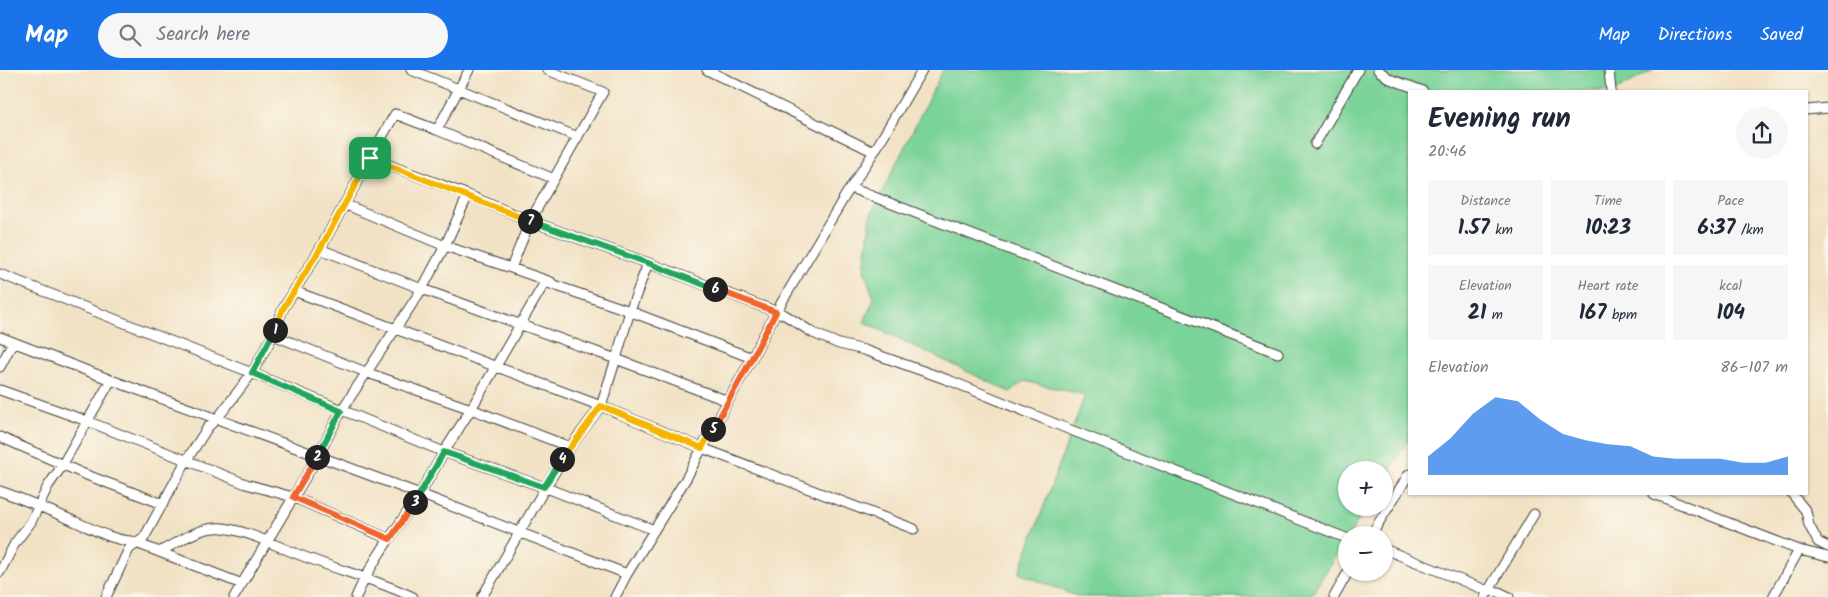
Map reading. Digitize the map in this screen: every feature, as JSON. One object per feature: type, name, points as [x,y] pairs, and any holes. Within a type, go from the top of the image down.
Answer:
[{"type":"street","points":[[411,70],[578,137]]},
{"type":"street","points":[[437,130],[469,70]]},
{"type":"street","points":[[511,268],[530,221],[603,92],[547,70]]},
{"type":"street","points":[[707,70],[874,152]]},
{"type":"street","points":[[615,597],[626,574],[688,477],[776,312],[922,70]]},
{"type":"street","points":[[1315,144],[1358,70]]},
{"type":"street","points":[[1378,70],[1390,79],[1420,90]]},
{"type":"street","points":[[1609,70],[1611,90]]},
{"type":"street","points":[[1808,110],[1828,108]]},
{"type":"street","points":[[106,597],[129,549],[144,538],[186,461],[208,427],[217,419],[252,373],[273,335],[283,309],[320,249],[395,114],[554,179]]},
{"type":"street","points":[[370,158],[530,221],[785,315],[813,333],[839,344],[864,350],[951,381],[1338,535]]},
{"type":"street","points":[[851,188],[1278,353]]},
{"type":"street","points":[[234,597],[318,456],[341,411],[422,289],[445,246],[468,195]]},
{"type":"street","points":[[344,204],[445,246],[630,311],[752,358]]},
{"type":"street","points":[[320,249],[422,289],[522,324],[728,401]]},
{"type":"street","points":[[482,597],[520,534],[544,487],[570,447],[601,406],[630,311],[648,263]]},
{"type":"street","points":[[0,274],[252,373],[444,452],[544,487],[654,530]]},
{"type":"street","points":[[356,597],[522,324],[545,282],[630,311]]},
{"type":"street","points":[[294,291],[601,406],[702,448],[914,529]]},
{"type":"street","points":[[273,335],[368,373],[471,409],[570,447]]},
{"type":"street","points":[[0,337],[420,494],[626,574]]},
{"type":"street","points":[[0,367],[13,342]]},
{"type":"street","points":[[0,572],[15,543],[31,522],[48,486],[63,464],[111,380]]},
{"type":"street","points":[[0,390],[87,421],[246,484],[293,497],[390,539]]},
{"type":"street","points":[[0,437],[84,474],[163,504]]},
{"type":"street","points":[[1377,526],[1408,476]]},
{"type":"street","points":[[0,491],[104,534],[121,540],[131,540],[242,584]]},
{"type":"street","points":[[1657,495],[1800,550],[1828,557]]},
{"type":"street","points":[[1793,495],[1806,512],[1809,525],[1818,542],[1828,547]]},
{"type":"street","points":[[1487,594],[1534,514]]},
{"type":"street","points":[[159,552],[195,532],[222,528],[267,540],[295,553],[392,587],[413,597]]},
{"type":"street","points":[[1772,597],[1800,550]]},
{"type":"street","points":[[1393,553],[1487,594],[1499,592],[1509,597]]},
{"type":"street","points":[[1334,597],[1343,581]]},
{"type":"green space","points":[[943,70],[1653,70],[1617,90],[1408,90],[1408,441],[1393,465],[1393,461],[1338,461],[1338,516],[1361,516],[1355,526],[1338,526],[1338,552],[1310,597],[1079,597],[1019,573],[1085,395],[1024,381],[1010,392],[864,322],[874,299],[864,270],[871,214]]},
{"type":"route","points":[[370,158],[530,221],[648,263],[776,312],[702,448],[601,406],[570,447],[544,487],[444,452],[420,494],[390,539],[293,497],[318,456],[341,411],[252,373],[273,335],[283,309],[320,249],[370,158]]}]
